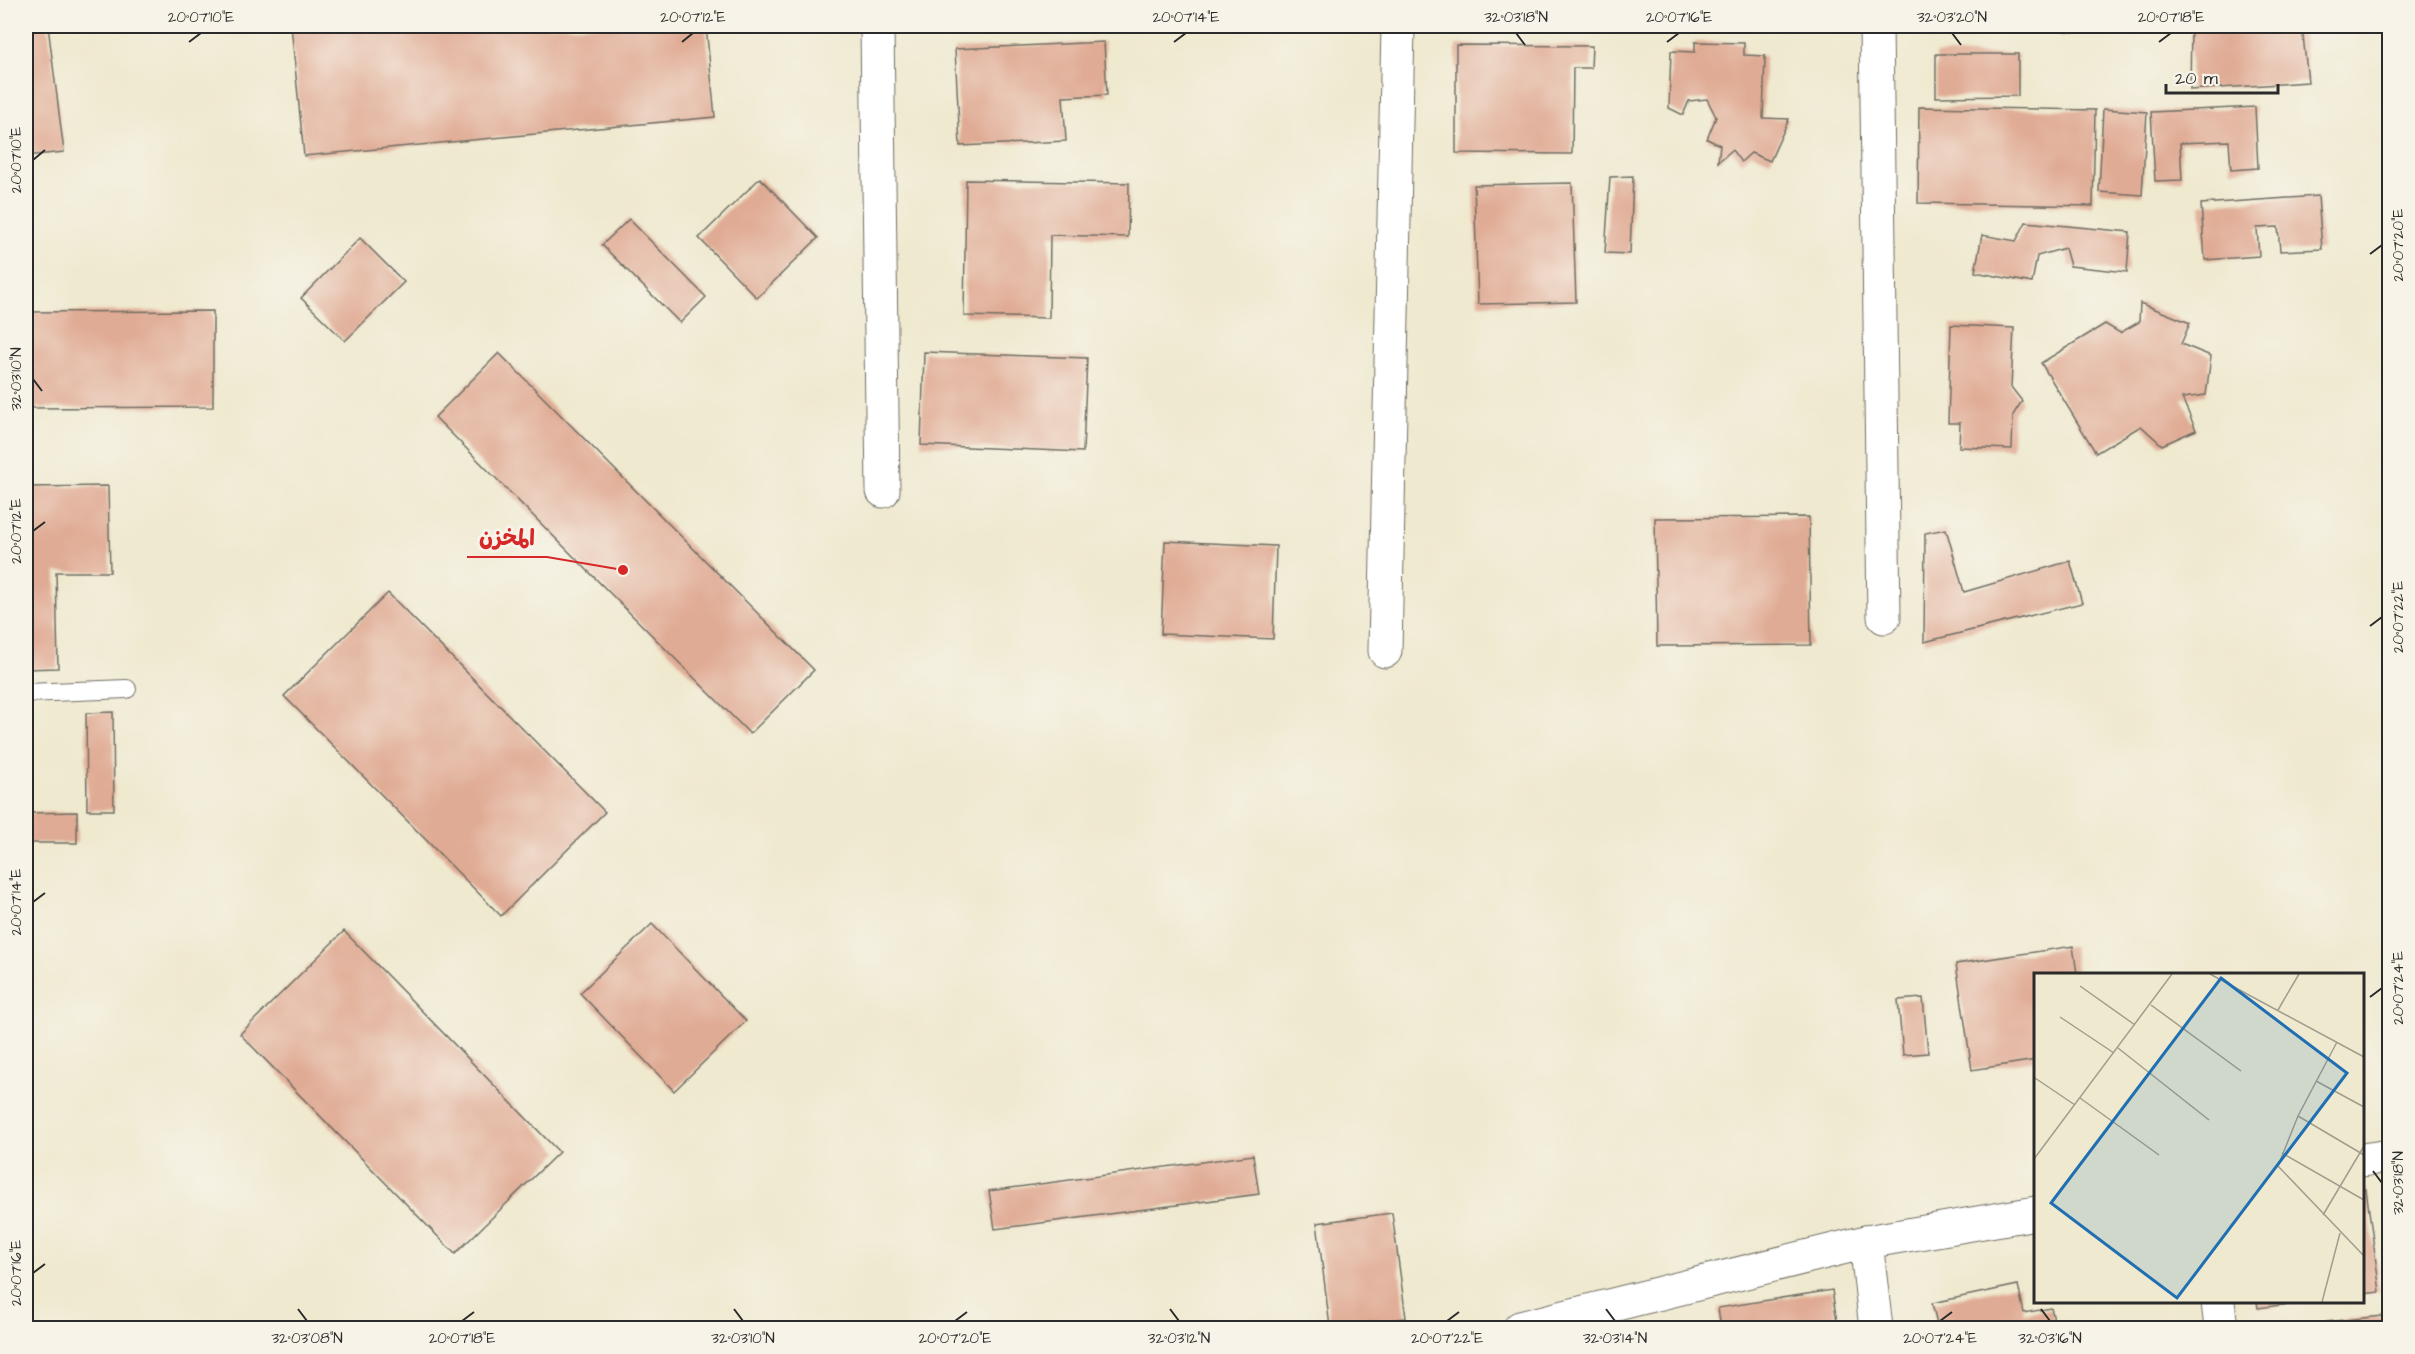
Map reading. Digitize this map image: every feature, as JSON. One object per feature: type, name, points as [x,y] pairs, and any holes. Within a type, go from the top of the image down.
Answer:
[{"type":"street","points":[[877,26],[883,491]]},
{"type":"street","points":[[1385,651],[1398,26]]},
{"type":"street","points":[[1876,26],[1884,617]]},
{"type":"street","points":[[2364,1160],[2390,1156]]},
{"type":"street","points":[[1530,1327],[1866,1242],[2034,1213]]},
{"type":"street","points":[[1866,1242],[1876,1329]]},
{"type":"street","points":[[2218,1303],[2221,1329]]},
{"type":"lane","points":[[26,693],[127,688]]},
{"type":"building","points":[[26,26],[48,26],[64,152],[26,156]]},
{"type":"building","points":[[291,26],[706,26],[715,117],[304,156]]},
{"type":"building","points":[[1983,26],[2080,26],[2080,32],[1983,28]]},
{"type":"building","points":[[2191,26],[2302,26],[2308,82],[2190,90]]},
{"type":"building","points":[[1104,42],[1107,95],[1063,97],[1066,141],[960,146],[955,49]]},
{"type":"building","points":[[1695,42],[1744,43],[1744,55],[1765,56],[1763,118],[1789,119],[1770,161],[1751,153],[1741,162],[1732,150],[1718,162],[1720,145],[1707,139],[1716,117],[1707,99],[1689,101],[1683,115],[1669,108],[1671,51],[1695,52]]},
{"type":"building","points":[[1456,45],[1592,46],[1591,68],[1573,68],[1572,154],[1456,153]]},
{"type":"building","points":[[1936,54],[2018,54],[2018,96],[1936,97]]},
{"type":"building","points":[[1919,107],[2095,110],[2093,206],[1918,203]]},
{"type":"building","points":[[2255,107],[2258,168],[2231,170],[2229,141],[2180,143],[2182,180],[2155,181],[2151,112]]},
{"type":"building","points":[[2103,109],[2147,112],[2142,195],[2099,192]]},
{"type":"building","points":[[1633,176],[1630,254],[1605,253],[1610,177]]},
{"type":"building","points":[[760,178],[818,238],[757,298],[699,238]]},
{"type":"building","points":[[966,180],[1129,183],[1128,237],[1050,235],[1049,318],[964,316]]},
{"type":"building","points":[[1572,183],[1576,302],[1478,304],[1474,185]]},
{"type":"building","points":[[2318,196],[2322,249],[2280,251],[2278,227],[2257,228],[2259,256],[2205,260],[2201,204]]},
{"type":"building","points":[[629,219],[706,297],[680,323],[602,245]]},
{"type":"building","points":[[2026,222],[2130,232],[2127,272],[2070,266],[2065,248],[2037,256],[2032,283],[1975,272],[1982,235],[2016,241]]},
{"type":"building","points":[[360,238],[404,282],[345,341],[301,298]]},
{"type":"building","points":[[2140,303],[2190,323],[2181,344],[2211,356],[2206,395],[2182,398],[2196,430],[2162,445],[2141,426],[2096,453],[2041,363],[2105,324],[2120,333],[2139,322]]},
{"type":"building","points":[[213,311],[213,407],[26,408],[26,312]]},
{"type":"building","points":[[1951,325],[2014,328],[2011,387],[2022,401],[2013,415],[2012,449],[1959,447],[1960,423],[1948,423]]},
{"type":"building","points":[[924,352],[1087,358],[1083,452],[921,445]]},
{"type":"building","points":[[499,353],[814,670],[750,734],[435,417]]},
{"type":"building","points":[[108,486],[110,572],[56,572],[58,668],[26,669],[26,487]]},
{"type":"building","points":[[1809,517],[1811,645],[1657,646],[1655,518]]},
{"type":"building","points":[[1946,529],[1964,592],[2070,561],[2082,603],[1924,642],[1925,533]]},
{"type":"building","points":[[1165,541],[1276,546],[1273,639],[1161,634]]},
{"type":"building","points":[[388,593],[605,812],[501,916],[284,696]]},
{"type":"building","points":[[113,712],[114,810],[87,810],[86,713]]},
{"type":"building","points":[[77,812],[77,843],[26,843],[26,813]]},
{"type":"building","points":[[652,924],[746,1021],[674,1091],[580,993]]},
{"type":"building","points":[[344,931],[559,1152],[455,1254],[240,1034]]},
{"type":"building","points":[[2073,946],[2077,973],[2034,973],[2034,1060],[1972,1070],[1956,964]]},
{"type":"building","points":[[1923,998],[1928,1053],[1903,1055],[1898,1000]]},
{"type":"building","points":[[1253,1155],[1259,1194],[995,1229],[989,1191]]},
{"type":"building","points":[[2366,1189],[2380,1292],[2364,1294],[2364,1190]]},
{"type":"building","points":[[1392,1213],[1406,1318],[1330,1327],[1317,1223]]},
{"type":"building","points":[[2018,1285],[2024,1313],[2051,1308],[2056,1328],[1938,1328],[1932,1303]]},
{"type":"building","points":[[1832,1290],[1838,1328],[1721,1328],[1718,1308]]},
{"type":"building","points":[[2257,1303],[2297,1303],[2258,1308]]},
{"type":"building","points":[[2382,1316],[2384,1328],[2327,1328],[2326,1322]]},
{"type":"place","name":"المخزن","points":[[623,570]]}]
